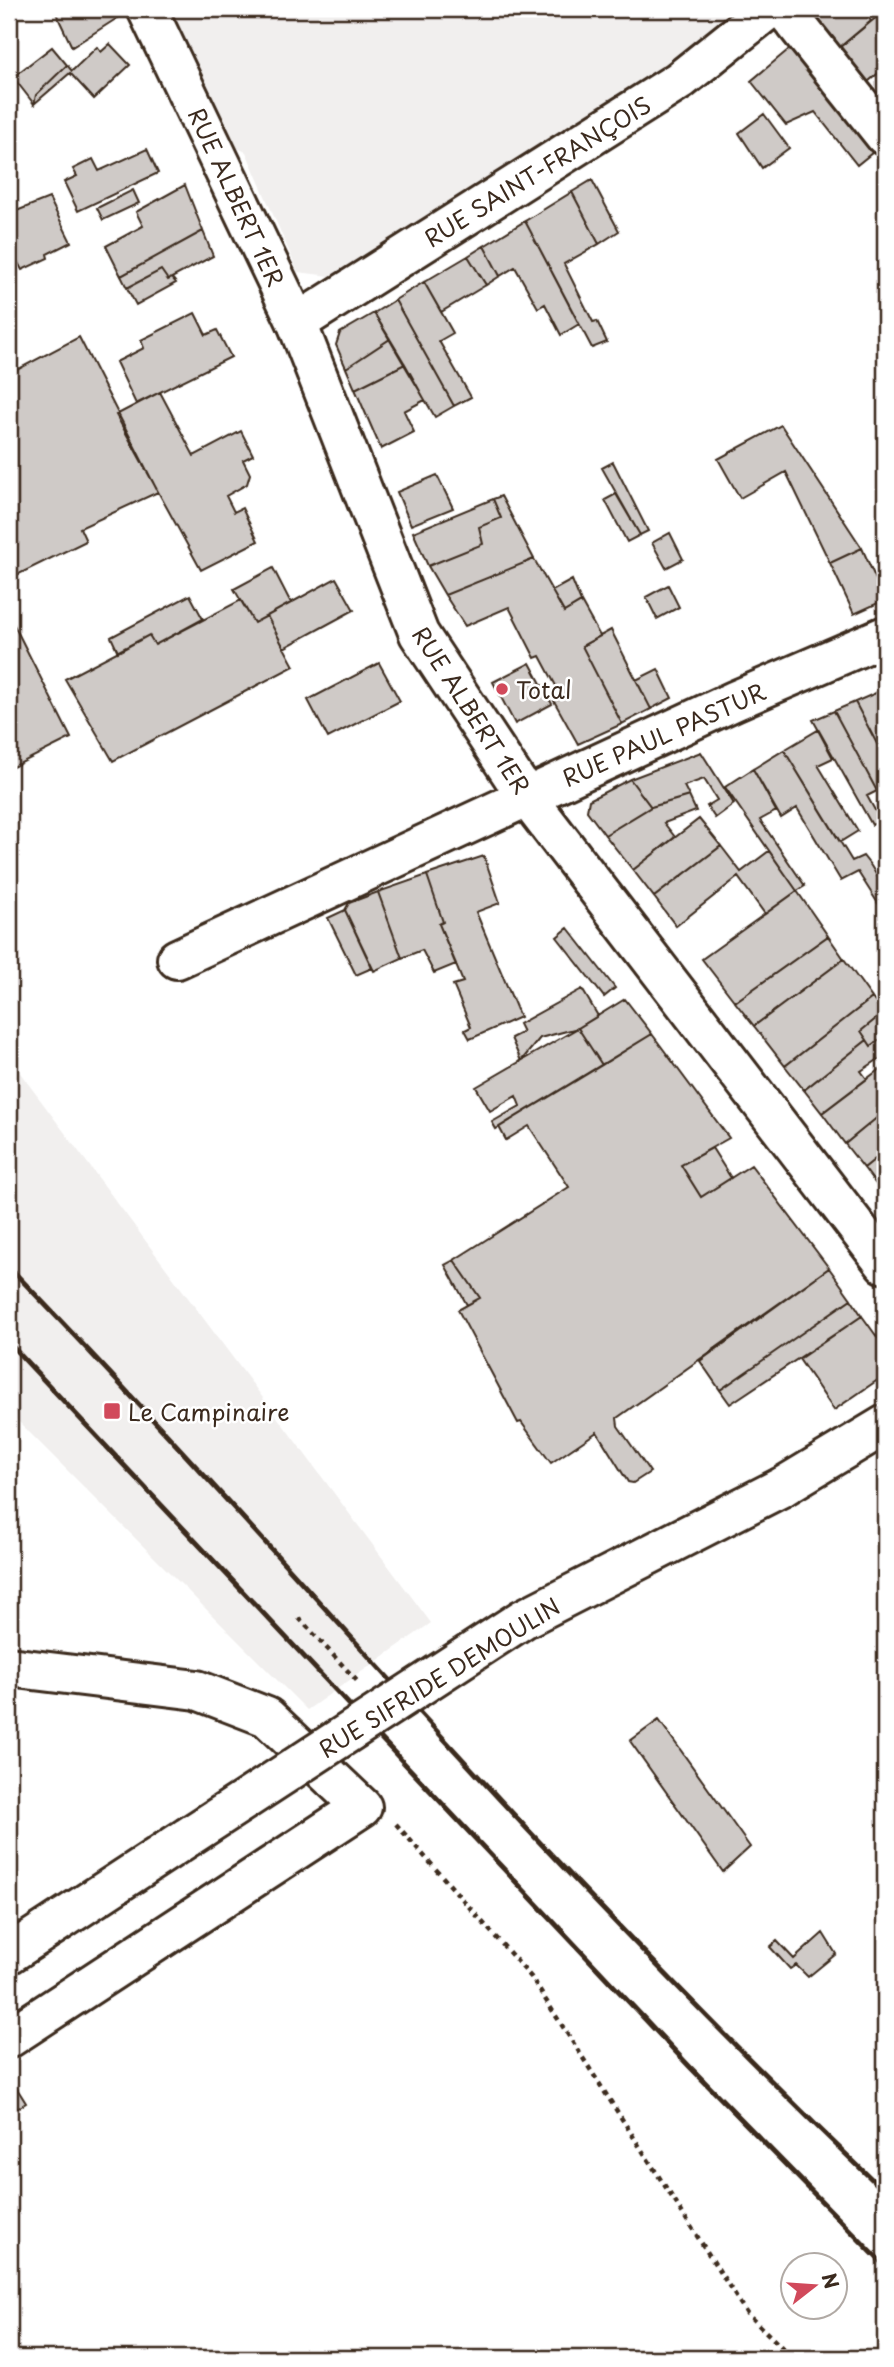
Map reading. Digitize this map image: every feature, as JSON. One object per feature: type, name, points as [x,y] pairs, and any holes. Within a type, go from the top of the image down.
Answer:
[{"type":"main road","name":"RUE ALBERT 1ER","points":[[148,9],[297,323],[419,634],[526,796],[885,1264]]},
{"type":"main road","name":"RUE SAINT-FRANÇOIS","points":[[297,323],[679,81],[769,9]]},
{"type":"main road","points":[[783,9],[885,136]]},
{"type":"main road","name":"RUE PAUL PASTUR","points":[[177,960],[526,796],[885,636]]},
{"type":"main road","name":"RUE SIFRIDE DEMOULIN","points":[[9,1954],[523,1619],[782,1487],[885,1425]]},
{"type":"main road","points":[[9,1667],[197,1690],[267,1717],[362,1807],[9,2038]]},
{"type":"path","points":[[299,1618],[384,1710]]},
{"type":"path","points":[[362,1807],[387,1814],[531,1977],[747,2314],[793,2358]]},
{"type":"shaded area","points":[[171,9],[743,9],[664,76],[361,262],[330,276],[298,272],[246,152],[228,144]]},
{"type":"shaded area","points":[[9,1058],[431,1623],[307,1710],[9,1412]]},
{"type":"building","points":[[54,9],[115,9],[119,17],[72,47]]},
{"type":"building","points":[[829,9],[862,9],[871,21],[828,57],[812,23]]},
{"type":"building","points":[[884,11],[885,76],[881,71],[857,91],[828,57]]},
{"type":"building","points":[[110,44],[130,65],[94,99],[70,73],[34,104],[36,95],[67,65],[72,71],[97,47],[101,52]]},
{"type":"building","points":[[52,47],[67,65],[36,95],[34,104],[13,77]]},
{"type":"building","points":[[788,50],[799,52],[878,148],[857,165],[815,112],[786,125],[751,81]]},
{"type":"building","points":[[764,114],[789,148],[762,168],[739,133]]},
{"type":"building","points":[[147,149],[158,173],[78,211],[64,182],[77,176],[73,169],[93,159],[99,171]]},
{"type":"building","points":[[592,180],[619,231],[599,244],[572,192]]},
{"type":"building","points":[[185,185],[203,231],[121,276],[106,246],[143,226],[136,212]]},
{"type":"building","points":[[133,190],[139,203],[103,220],[97,208]]},
{"type":"building","points":[[572,192],[599,244],[564,264],[593,322],[597,321],[607,342],[592,348],[525,221]]},
{"type":"building","points":[[49,198],[71,242],[47,254],[48,258],[22,270],[9,246],[9,214]]},
{"type":"building","points":[[525,221],[579,324],[561,335],[545,304],[538,308],[515,267],[500,276],[484,246]]},
{"type":"building","points":[[203,231],[213,256],[168,280],[161,270],[127,288],[121,276]]},
{"type":"building","points":[[484,246],[500,276],[486,285],[468,256]]},
{"type":"building","points":[[468,256],[486,285],[441,312],[424,282]]},
{"type":"building","points":[[161,270],[168,280],[172,278],[176,283],[136,305],[127,288]]},
{"type":"building","points":[[424,282],[453,333],[439,341],[471,397],[454,406],[395,300]]},
{"type":"building","points":[[395,300],[454,406],[435,417],[374,313]]},
{"type":"building","points":[[195,313],[206,335],[217,330],[231,357],[136,404],[116,362],[144,348],[141,340]]},
{"type":"building","points":[[374,313],[390,339],[346,368],[336,345],[340,333]]},
{"type":"building","points":[[79,337],[158,492],[80,528],[86,541],[15,576],[9,564],[9,374]]},
{"type":"building","points":[[390,339],[405,364],[355,389],[346,368]]},
{"type":"building","points":[[405,364],[425,400],[404,411],[414,432],[381,449],[355,389]]},
{"type":"building","points":[[160,392],[194,456],[241,431],[253,455],[243,460],[250,474],[247,484],[226,496],[234,512],[242,508],[258,541],[201,570],[116,415]]},
{"type":"building","points":[[781,425],[862,548],[830,563],[786,472],[740,498],[718,459]]},
{"type":"building","points":[[613,462],[648,531],[640,535],[602,468]]},
{"type":"building","points":[[437,475],[453,508],[411,525],[397,492]]},
{"type":"building","points":[[616,494],[640,535],[627,542],[605,500]]},
{"type":"building","points":[[501,496],[534,559],[445,595],[428,566],[483,544],[479,527],[501,518],[493,499]]},
{"type":"building","points":[[493,499],[501,518],[479,527],[483,544],[428,566],[413,532]]},
{"type":"building","points":[[670,533],[683,559],[666,568],[652,543]]},
{"type":"building","points":[[862,548],[885,600],[854,614],[830,563]]},
{"type":"building","points":[[534,559],[564,612],[581,602],[600,636],[582,646],[622,724],[578,744],[554,701],[562,697],[540,656],[535,658],[509,607],[465,626],[445,595]]},
{"type":"building","points":[[273,568],[291,603],[254,623],[234,589]]},
{"type":"building","points":[[336,578],[354,610],[284,648],[267,616]]},
{"type":"building","points":[[572,580],[581,602],[564,612],[552,591]]},
{"type":"building","points":[[668,585],[679,607],[657,619],[646,597]]},
{"type":"building","points":[[190,595],[203,619],[155,645],[149,635],[118,652],[111,637]]},
{"type":"building","points":[[241,600],[254,623],[267,616],[294,666],[113,761],[65,679],[149,635],[155,645]]},
{"type":"building","points":[[9,615],[71,738],[9,769]]},
{"type":"building","points":[[611,630],[651,709],[622,724],[582,646]]},
{"type":"building","points":[[379,663],[400,701],[328,738],[308,700]]},
{"type":"building","points":[[530,663],[552,704],[515,724],[493,682]]},
{"type":"building","points":[[658,669],[672,698],[651,709],[636,680]]},
{"type":"building","points":[[885,689],[885,759],[855,702]]},
{"type":"building","points":[[855,702],[885,759],[885,786],[877,791],[834,711]]},
{"type":"building","points":[[834,711],[877,791],[867,796],[881,821],[872,825],[813,720]]},
{"type":"building","points":[[818,730],[833,758],[818,765],[858,831],[840,842],[784,750]]},
{"type":"building","points":[[784,750],[852,861],[863,856],[871,866],[885,889],[885,906],[881,908],[858,872],[841,881],[797,808],[781,818],[753,769]]},
{"type":"building","points":[[701,752],[734,804],[715,818],[707,806],[717,800],[704,779],[684,786],[689,796],[651,807],[630,779]]},
{"type":"building","points":[[753,769],[776,811],[760,820],[805,886],[797,891],[725,787]]},
{"type":"building","points":[[630,779],[651,807],[605,835],[587,811],[589,800]]},
{"type":"building","points":[[689,796],[696,811],[664,823],[675,837],[633,870],[605,835],[651,807]]},
{"type":"building","points":[[699,819],[721,846],[654,897],[633,870]]},
{"type":"building","points":[[721,846],[741,872],[769,851],[797,891],[765,914],[738,877],[676,926],[654,897]]},
{"type":"building","points":[[484,856],[500,903],[476,912],[520,1017],[470,1039],[465,1030],[471,1027],[453,985],[463,982],[439,924],[443,922],[427,875]]},
{"type":"building","points":[[427,875],[443,922],[439,924],[456,964],[434,973],[422,950],[402,958],[378,892]]},
{"type":"building","points":[[797,891],[828,936],[735,1002],[702,959]]},
{"type":"building","points":[[378,892],[402,958],[374,971],[345,910],[349,903]]},
{"type":"building","points":[[345,910],[372,968],[356,975],[328,918]]},
{"type":"building","points":[[568,928],[615,988],[604,997],[557,937]]},
{"type":"building","points":[[828,936],[844,959],[754,1026],[735,1002]]},
{"type":"building","points":[[844,959],[872,998],[785,1066],[754,1026]]},
{"type":"building","points":[[582,989],[598,1016],[578,1028],[540,1038],[521,1061],[511,1038],[523,1032],[519,1024]]},
{"type":"building","points":[[872,998],[883,1013],[861,1031],[867,1040],[804,1090],[785,1066]]},
{"type":"building","points":[[625,999],[652,1034],[602,1065],[578,1028]]},
{"type":"building","points":[[883,1013],[885,1036],[871,1046],[861,1031]]},
{"type":"building","points":[[578,1028],[602,1065],[496,1129],[492,1122],[520,1106],[516,1096],[490,1111],[476,1087]]},
{"type":"building","points":[[652,1034],[729,1138],[681,1165],[701,1197],[751,1165],[829,1268],[617,1418],[618,1426],[650,1472],[633,1483],[628,1482],[597,1432],[551,1463],[521,1422],[518,1423],[458,1310],[480,1298],[454,1260],[569,1187],[529,1126],[506,1140],[499,1127]]},
{"type":"building","points":[[885,1036],[885,1055],[861,1071],[867,1079],[822,1113],[804,1090],[867,1040],[871,1046]]},
{"type":"building","points":[[885,1065],[885,1111],[845,1144],[822,1113]]},
{"type":"building","points":[[885,1111],[885,1151],[864,1168],[845,1144]]},
{"type":"building","points":[[712,1148],[731,1178],[701,1197],[681,1165]]},
{"type":"building","points":[[885,1151],[885,1188],[881,1191],[864,1168]]},
{"type":"building","points":[[454,1260],[480,1298],[467,1305],[445,1265]]},
{"type":"building","points":[[829,1268],[851,1299],[720,1390],[700,1361]]},
{"type":"building","points":[[851,1299],[862,1316],[730,1404],[720,1390]]},
{"type":"building","points":[[862,1316],[885,1348],[885,1375],[834,1410],[799,1359]]},
{"type":"building","points":[[659,1720],[750,1847],[723,1872],[630,1741]]},
{"type":"building","points":[[823,1933],[836,1954],[808,1977],[796,1965],[790,1969],[770,1947],[777,1941],[794,1959]]},
{"type":"building","points":[[11,2079],[26,2103],[9,2114],[9,2080]]},
{"type":"railway","points":[[9,1267],[573,1878],[749,2059],[885,2192]]},
{"type":"railway","points":[[9,1343],[690,2067],[885,2266]]},
{"type":"place","name":"Total","points":[[502,689]]},
{"type":"place","name":"Le Campinaire","points":[[112,1411]]}]
